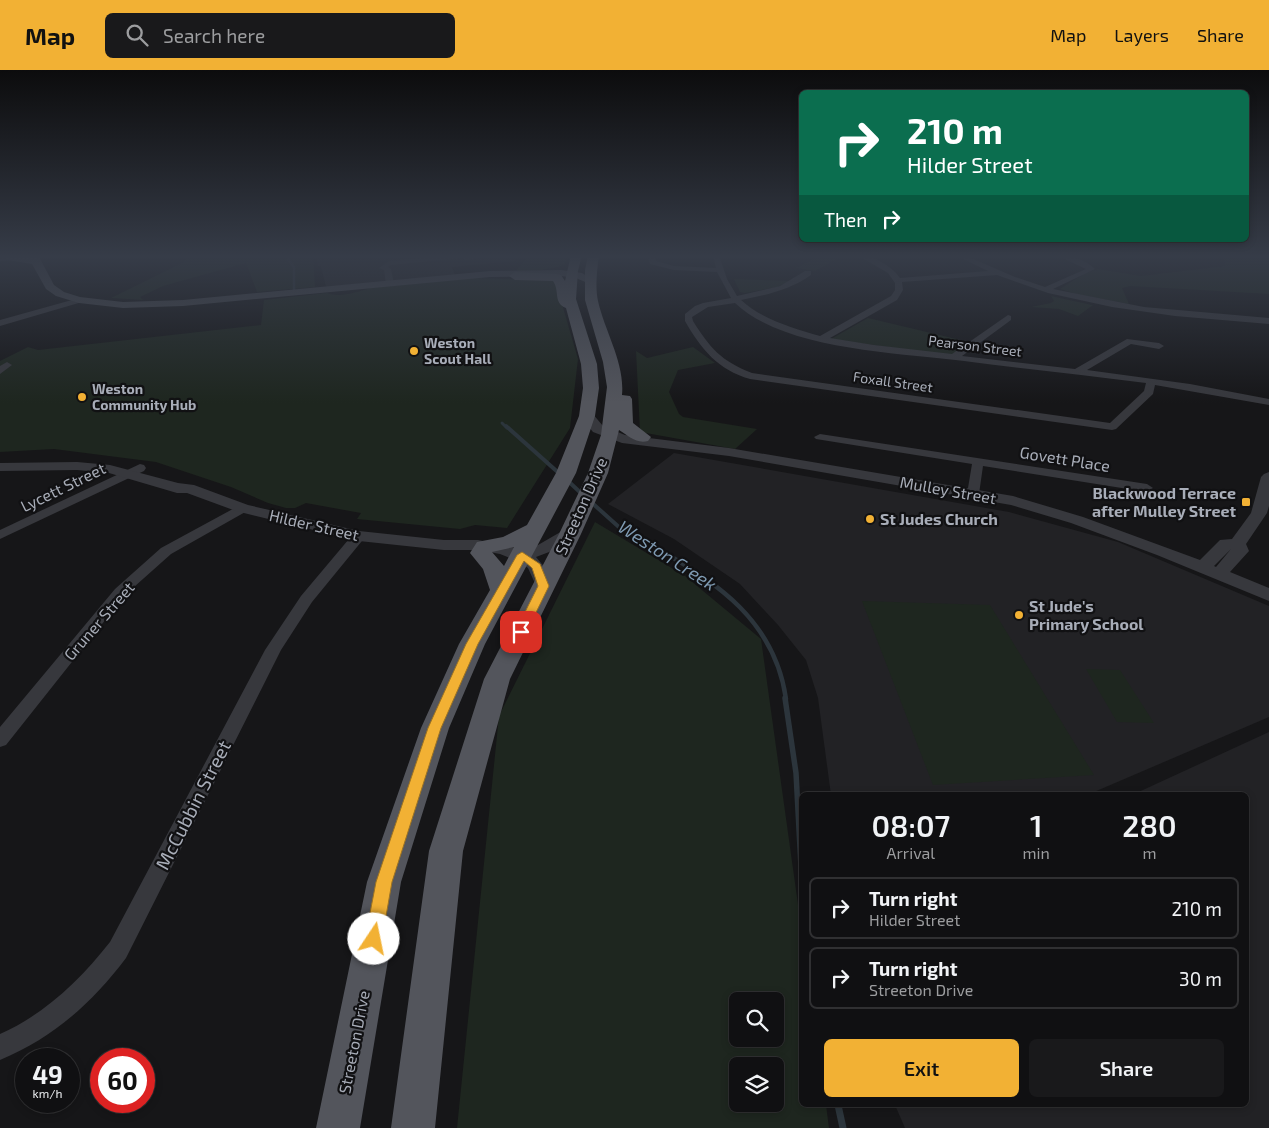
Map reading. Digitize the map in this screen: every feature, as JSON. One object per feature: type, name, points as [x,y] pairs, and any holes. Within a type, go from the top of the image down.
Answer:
[{"type":"main road","points":[[568,304],[572,308]]},
{"type":"main road","name":"Streeton Drive","points":[[338,1128],[384,882],[435,728],[472,644],[566,473],[587,416],[591,388],[589,364],[572,304]]},
{"type":"main road","name":"Streeton Drive","points":[[413,1128],[446,851],[497,679],[590,491],[610,435],[615,387],[610,362],[592,304]]},
{"type":"main road","points":[[615,387],[624,394],[624,425],[643,440]]},
{"type":"main road","points":[[605,453],[643,440]]},
{"type":"main road","points":[[502,591],[494,568],[483,550],[509,542],[536,529]]},
{"type":"street","points":[[0,323],[63,304]]},
{"type":"street","name":"Foxall Street","points":[[715,304],[698,308],[688,316],[689,321],[708,352],[724,366],[750,376],[1112,426],[1149,392],[1151,382]]},
{"type":"street","name":"Pearson Street","points":[[742,304],[763,318],[793,330],[824,338],[1151,382],[1269,402]]},
{"type":"street","points":[[824,338],[883,304]]},
{"type":"street","points":[[1115,304],[1132,308],[1269,321]]},
{"type":"street","points":[[1203,315],[1269,317]]},
{"type":"street","points":[[954,357],[1008,318]]},
{"type":"street","points":[[1076,372],[1130,341],[1159,346]]},
{"type":"street","points":[[587,416],[594,426],[610,435]]},
{"type":"street","name":"Mulley Street","points":[[574,454],[587,441],[610,435],[729,452],[1013,501],[1078,520],[1211,570],[1269,595]]},
{"type":"street","name":"Govett Place","points":[[820,436],[1147,488]]},
{"type":"street","name":"Hilder Street","points":[[0,460],[66,458],[97,461],[135,471],[176,488],[188,488],[242,508],[360,536],[444,545],[448,548],[522,555],[543,551],[572,527]]},
{"type":"street","points":[[973,494],[978,462]]},
{"type":"street","name":"Hilder Street","points":[[0,467],[77,466],[135,471]]},
{"type":"street","name":"Lycett Street","points":[[0,536],[135,471]]},
{"type":"street","points":[[1211,570],[1240,551],[1237,544],[1259,513],[1269,477]]},
{"type":"street","name":"Gruner Street","points":[[0,740],[120,592],[166,551],[242,508]]},
{"type":"street","name":"McCubbin Street","points":[[0,1047],[29,1032],[62,1010],[99,976],[118,950],[273,650],[306,599],[360,536]]},
{"type":"street","points":[[522,555],[536,566],[544,586]]},
{"type":"shaded area","points":[[263,304],[562,304],[578,359],[570,428],[507,528],[475,525],[460,529],[357,519],[361,513],[306,503],[295,508],[286,508],[268,503],[231,487],[156,462],[54,449],[0,452],[0,361],[28,347],[38,350],[261,325]]},
{"type":"shaded area","points":[[1044,304],[1093,305],[1078,316],[1059,309],[1031,307]]},
{"type":"shaded area","points":[[868,318],[969,342],[952,356],[831,339]]},
{"type":"shaded area","points":[[693,347],[715,363],[678,370],[669,392],[679,414],[683,417],[757,429],[735,449],[640,432],[636,351],[647,358]]},
{"type":"shaded area","name":"St Jude's Primary School","points":[[674,453],[1009,512],[1118,542],[1269,606],[1269,717],[1094,792],[831,792],[818,698],[806,660],[778,625],[740,584],[674,539],[608,504]]},
{"type":"shaded area","points":[[595,522],[685,576],[761,639],[799,912],[799,1107],[826,1107],[829,1128],[457,1128],[499,716]]},
{"type":"shaded area","points":[[862,601],[990,605],[1094,775],[933,785]]},
{"type":"shaded area","points":[[1086,669],[1120,670],[1154,723],[1117,722]]},
{"type":"shaded area","points":[[1269,732],[1269,1128],[905,1128],[896,1107],[1249,1107],[1249,792],[1139,792]]},
{"type":"waterway","name":"Weston Creek","points":[[502,423],[507,428]]},
{"type":"waterway","name":"Weston Creek","points":[[506,426],[561,475]]},
{"type":"waterway","name":"Weston Creek","points":[[567,480],[583,495]]},
{"type":"waterway","name":"Weston Creek","points":[[591,502],[620,528],[656,548]]},
{"type":"waterway","name":"Weston Creek","points":[[654,547],[700,575],[740,607],[756,626],[770,648],[780,672],[786,699]]},
{"type":"waterway","name":"Weston Creek","points":[[785,698],[796,773],[799,829]]},
{"type":"waterway","name":"Weston Creek","points":[[838,1107],[843,1128]]},
{"type":"place","name":"Weston Scout Hall","points":[[414,351]]},
{"type":"place","name":"Weston Community Hub","points":[[82,397]]},
{"type":"place","name":"Blackwood Terrace after Mulley Street","points":[[1246,502]]},
{"type":"place","name":"St Judes Church","points":[[870,519]]},
{"type":"place","name":"St Jude's Primary School","points":[[1019,615]]},
{"type":"route","points":[[374,939],[384,882],[435,728],[472,644],[522,555],[536,566],[544,586],[521,632]]}]
